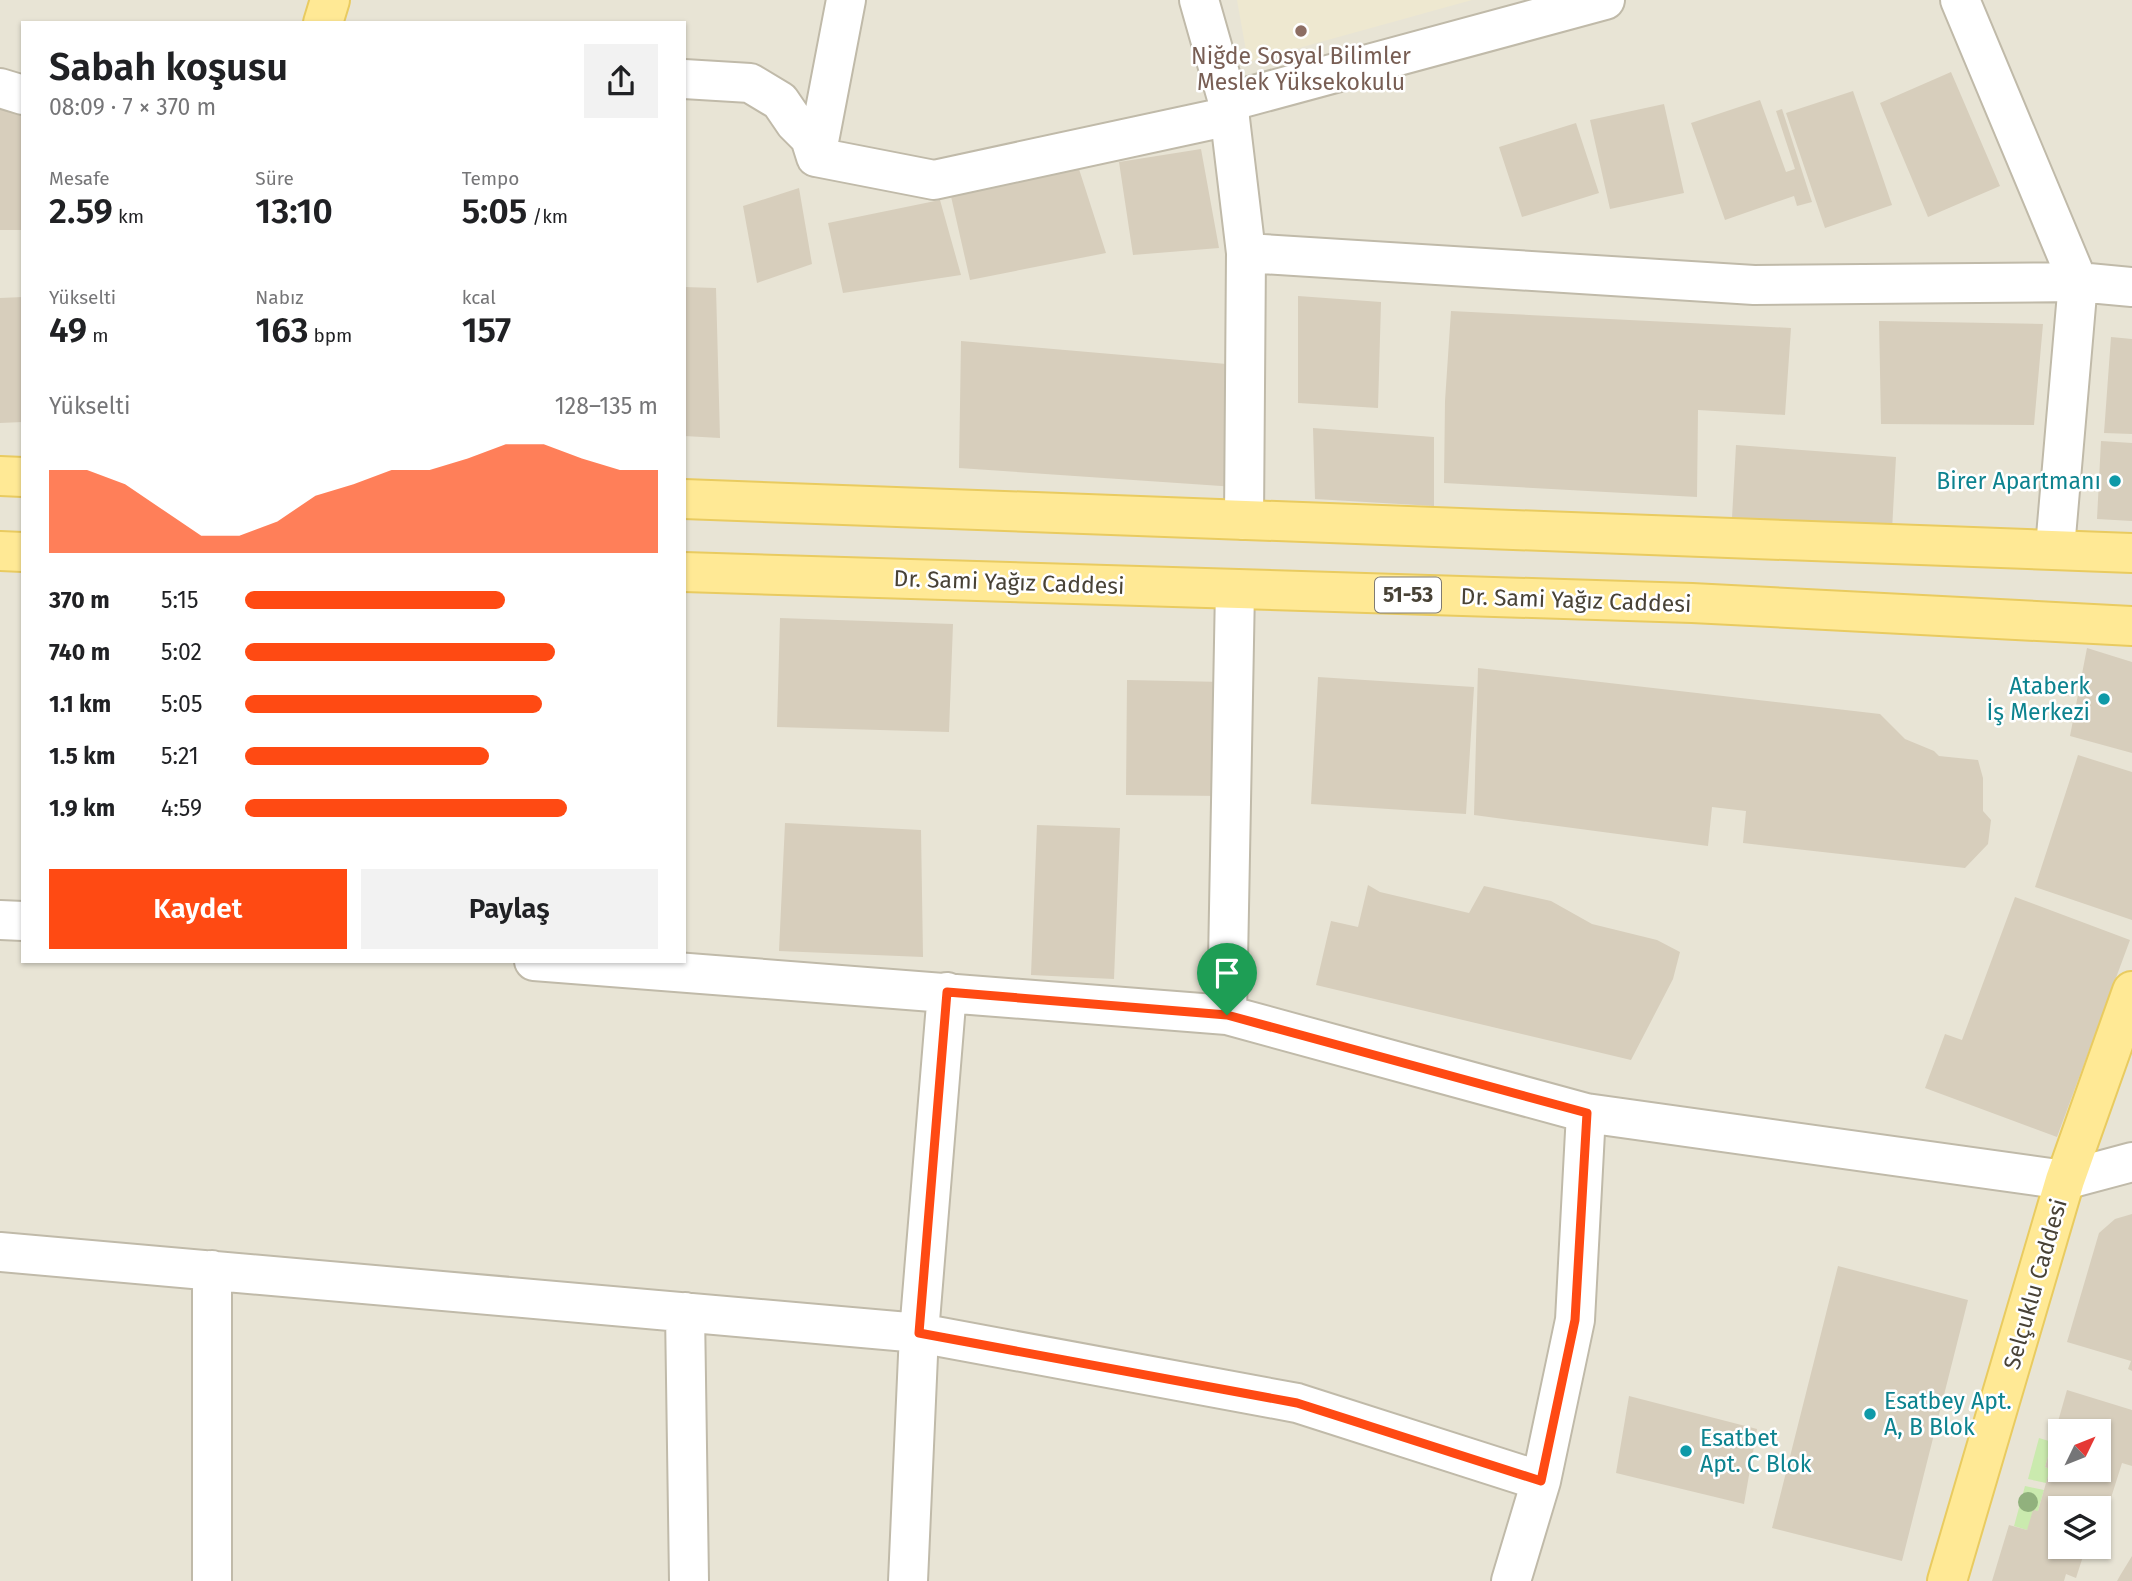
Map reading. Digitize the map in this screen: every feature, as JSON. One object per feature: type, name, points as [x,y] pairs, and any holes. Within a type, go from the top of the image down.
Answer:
[{"type":"main road","points":[[324,21],[330,0]]},
{"type":"main road","points":[[0,476],[21,477]]},
{"type":"main road","points":[[686,499],[2055,548],[2132,553]]},
{"type":"main road","points":[[0,551],[21,552]]},
{"type":"main road","name":"Dr. Sami Yağız Caddesi","points":[[686,572],[1692,603],[2132,626]]},
{"type":"main road","name":"Selçuklu Caddesi","points":[[1947,1581],[2065,1180],[2132,991]]},
{"type":"street","points":[[816,157],[846,0]]},
{"type":"street","points":[[1199,0],[1229,109],[1246,253],[1244,520]]},
{"type":"street","points":[[816,157],[934,180],[1229,109],[1605,0]]},
{"type":"street","points":[[1960,0],[2078,282],[2055,548]]},
{"type":"street","points":[[686,79],[750,83],[779,101],[810,138],[816,157]]},
{"type":"street","points":[[0,88],[21,94]]},
{"type":"street","points":[[1246,253],[1754,285],[2078,282],[2132,287]]},
{"type":"street","points":[[1227,1015],[1235,589]]},
{"type":"street","points":[[0,920],[21,921]]},
{"type":"street","points":[[561,963],[1227,1015],[1587,1113],[2065,1180],[2132,1162]]},
{"type":"street","points":[[908,1581],[919,1333],[947,992]]},
{"type":"street","points":[[1511,1581],[1541,1481],[1575,1320],[1587,1113]]},
{"type":"street","points":[[0,1252],[919,1333],[1297,1403],[1541,1481]]},
{"type":"street","points":[[212,1270],[212,1581]]},
{"type":"street","points":[[685,1312],[689,1581]]},
{"type":"shaded area","points":[[0,0],[2132,0],[2132,1581],[0,1581]]},
{"type":"shaded area","name":"Niğde Sosyal Bilimler Meslek Yüksekokulu","points":[[1237,0],[1472,0],[1248,62]]},
{"type":"green space","points":[[2039,1438],[2048,1441],[2046,1483],[2028,1479]]},
{"type":"green space","points":[[2025,1486],[2044,1490],[2038,1511],[2027,1530],[2014,1526]]},
{"type":"building","points":[[1951,72],[2000,186],[1928,217],[1880,103]]},
{"type":"building","points":[[1853,91],[1892,205],[1825,228],[1786,113]]},
{"type":"building","points":[[0,100],[21,108],[21,230],[0,230]]},
{"type":"building","points":[[1760,100],[1786,172],[1795,169],[1776,111],[1782,109],[1812,202],[1797,206],[1794,196],[1725,220],[1691,123]]},
{"type":"building","points":[[1664,104],[1684,193],[1610,209],[1590,120]]},
{"type":"building","points":[[1576,123],[1599,193],[1522,217],[1499,147]]},
{"type":"building","points":[[1201,149],[1219,248],[1133,255],[1119,162]]},
{"type":"building","points":[[1078,166],[1106,253],[970,280],[950,192]]},
{"type":"building","points":[[799,188],[812,264],[757,283],[743,206]]},
{"type":"building","points":[[940,200],[961,275],[843,293],[828,223]]},
{"type":"building","points":[[686,287],[716,288],[720,438],[686,436]]},
{"type":"building","points":[[1298,296],[1381,302],[1378,408],[1298,403]]},
{"type":"building","points":[[21,297],[21,422],[0,423],[0,298]]},
{"type":"building","points":[[1451,311],[1791,328],[1785,415],[1698,410],[1697,497],[1444,483],[1445,401]]},
{"type":"building","points":[[1879,321],[2043,324],[2034,425],[1881,424]]},
{"type":"building","points":[[2111,337],[2132,339],[2132,434],[2104,433]]},
{"type":"building","points":[[961,341],[1238,365],[1236,487],[959,468]]},
{"type":"building","points":[[1313,428],[1434,437],[1434,506],[1315,499]]},
{"type":"building","name":"Birer Apartmanı","points":[[2101,441],[2132,443],[2132,521],[2097,519]]},
{"type":"building","points":[[1736,445],[1896,457],[1892,530],[1732,518]]},
{"type":"building","points":[[780,618],[953,624],[949,732],[777,727]]},
{"type":"building","name":"Ataberk İş Merkezi","points":[[2087,648],[2132,662],[2132,753],[2070,736]]},
{"type":"building","points":[[1478,668],[1880,714],[1905,739],[1934,751],[1939,756],[1978,760],[1983,778],[1983,811],[1991,820],[1988,844],[1965,868],[1743,843],[1746,811],[1712,807],[1708,846],[1474,815]]},
{"type":"building","points":[[1318,677],[1474,687],[1466,814],[1311,804]]},
{"type":"building","points":[[1127,680],[1224,682],[1223,796],[1126,795]]},
{"type":"building","points":[[2078,755],[2132,772],[2132,920],[2035,887]]},
{"type":"building","points":[[785,823],[921,830],[923,957],[779,951]]},
{"type":"building","points":[[1037,825],[1120,828],[1114,979],[1031,975]]},
{"type":"building","points":[[1368,885],[1380,892],[1469,913],[1484,886],[1551,901],[1592,924],[1657,940],[1680,952],[1673,979],[1631,1060],[1316,985],[1331,921],[1358,927]]},
{"type":"building","points":[[2015,897],[2130,940],[2057,1137],[1925,1088],[1945,1034],[1962,1040]]},
{"type":"building","points":[[2132,1214],[2132,1371],[2128,1369],[2131,1361],[2067,1342],[2099,1233],[2115,1219]]},
{"type":"building","name":"Esatbey Apt. A, B Blok","points":[[1838,1266],[1968,1300],[1902,1561],[1772,1528]]},
{"type":"building","points":[[2067,1390],[2132,1410],[2132,1466],[2122,1463],[2111,1498],[2048,1496],[2048,1559],[2082,1559],[2076,1578],[2066,1574],[2064,1581],[1992,1581],[2009,1525],[2027,1530],[2033,1510],[2038,1511],[2048,1476],[2048,1482],[2111,1482],[2111,1419],[2059,1419]]},
{"type":"building","name":"Esatbet Apt. C Blok","points":[[1629,1396],[1757,1429],[1744,1504],[1616,1473]]},
{"type":"building","points":[[2132,1556],[2132,1581],[2117,1581],[2121,1574]]},
{"type":"place","name":"Niğde Sosyal Bilimler Meslek Yüksekokulu","points":[[1301,31]]},
{"type":"place","name":"Birer Apartmanı","points":[[2115,481]]},
{"type":"place","name":"Ataberk İş Merkezi","points":[[2104,699]]},
{"type":"place","name":"Esatbey Apt. A, B Blok","points":[[1870,1414]]},
{"type":"place","name":"Esatbet Apt. C Blok","points":[[1686,1451]]},
{"type":"route","points":[[947,992],[1227,1015],[1587,1113],[1575,1320],[1541,1481],[1297,1403],[919,1333],[947,992]]}]
